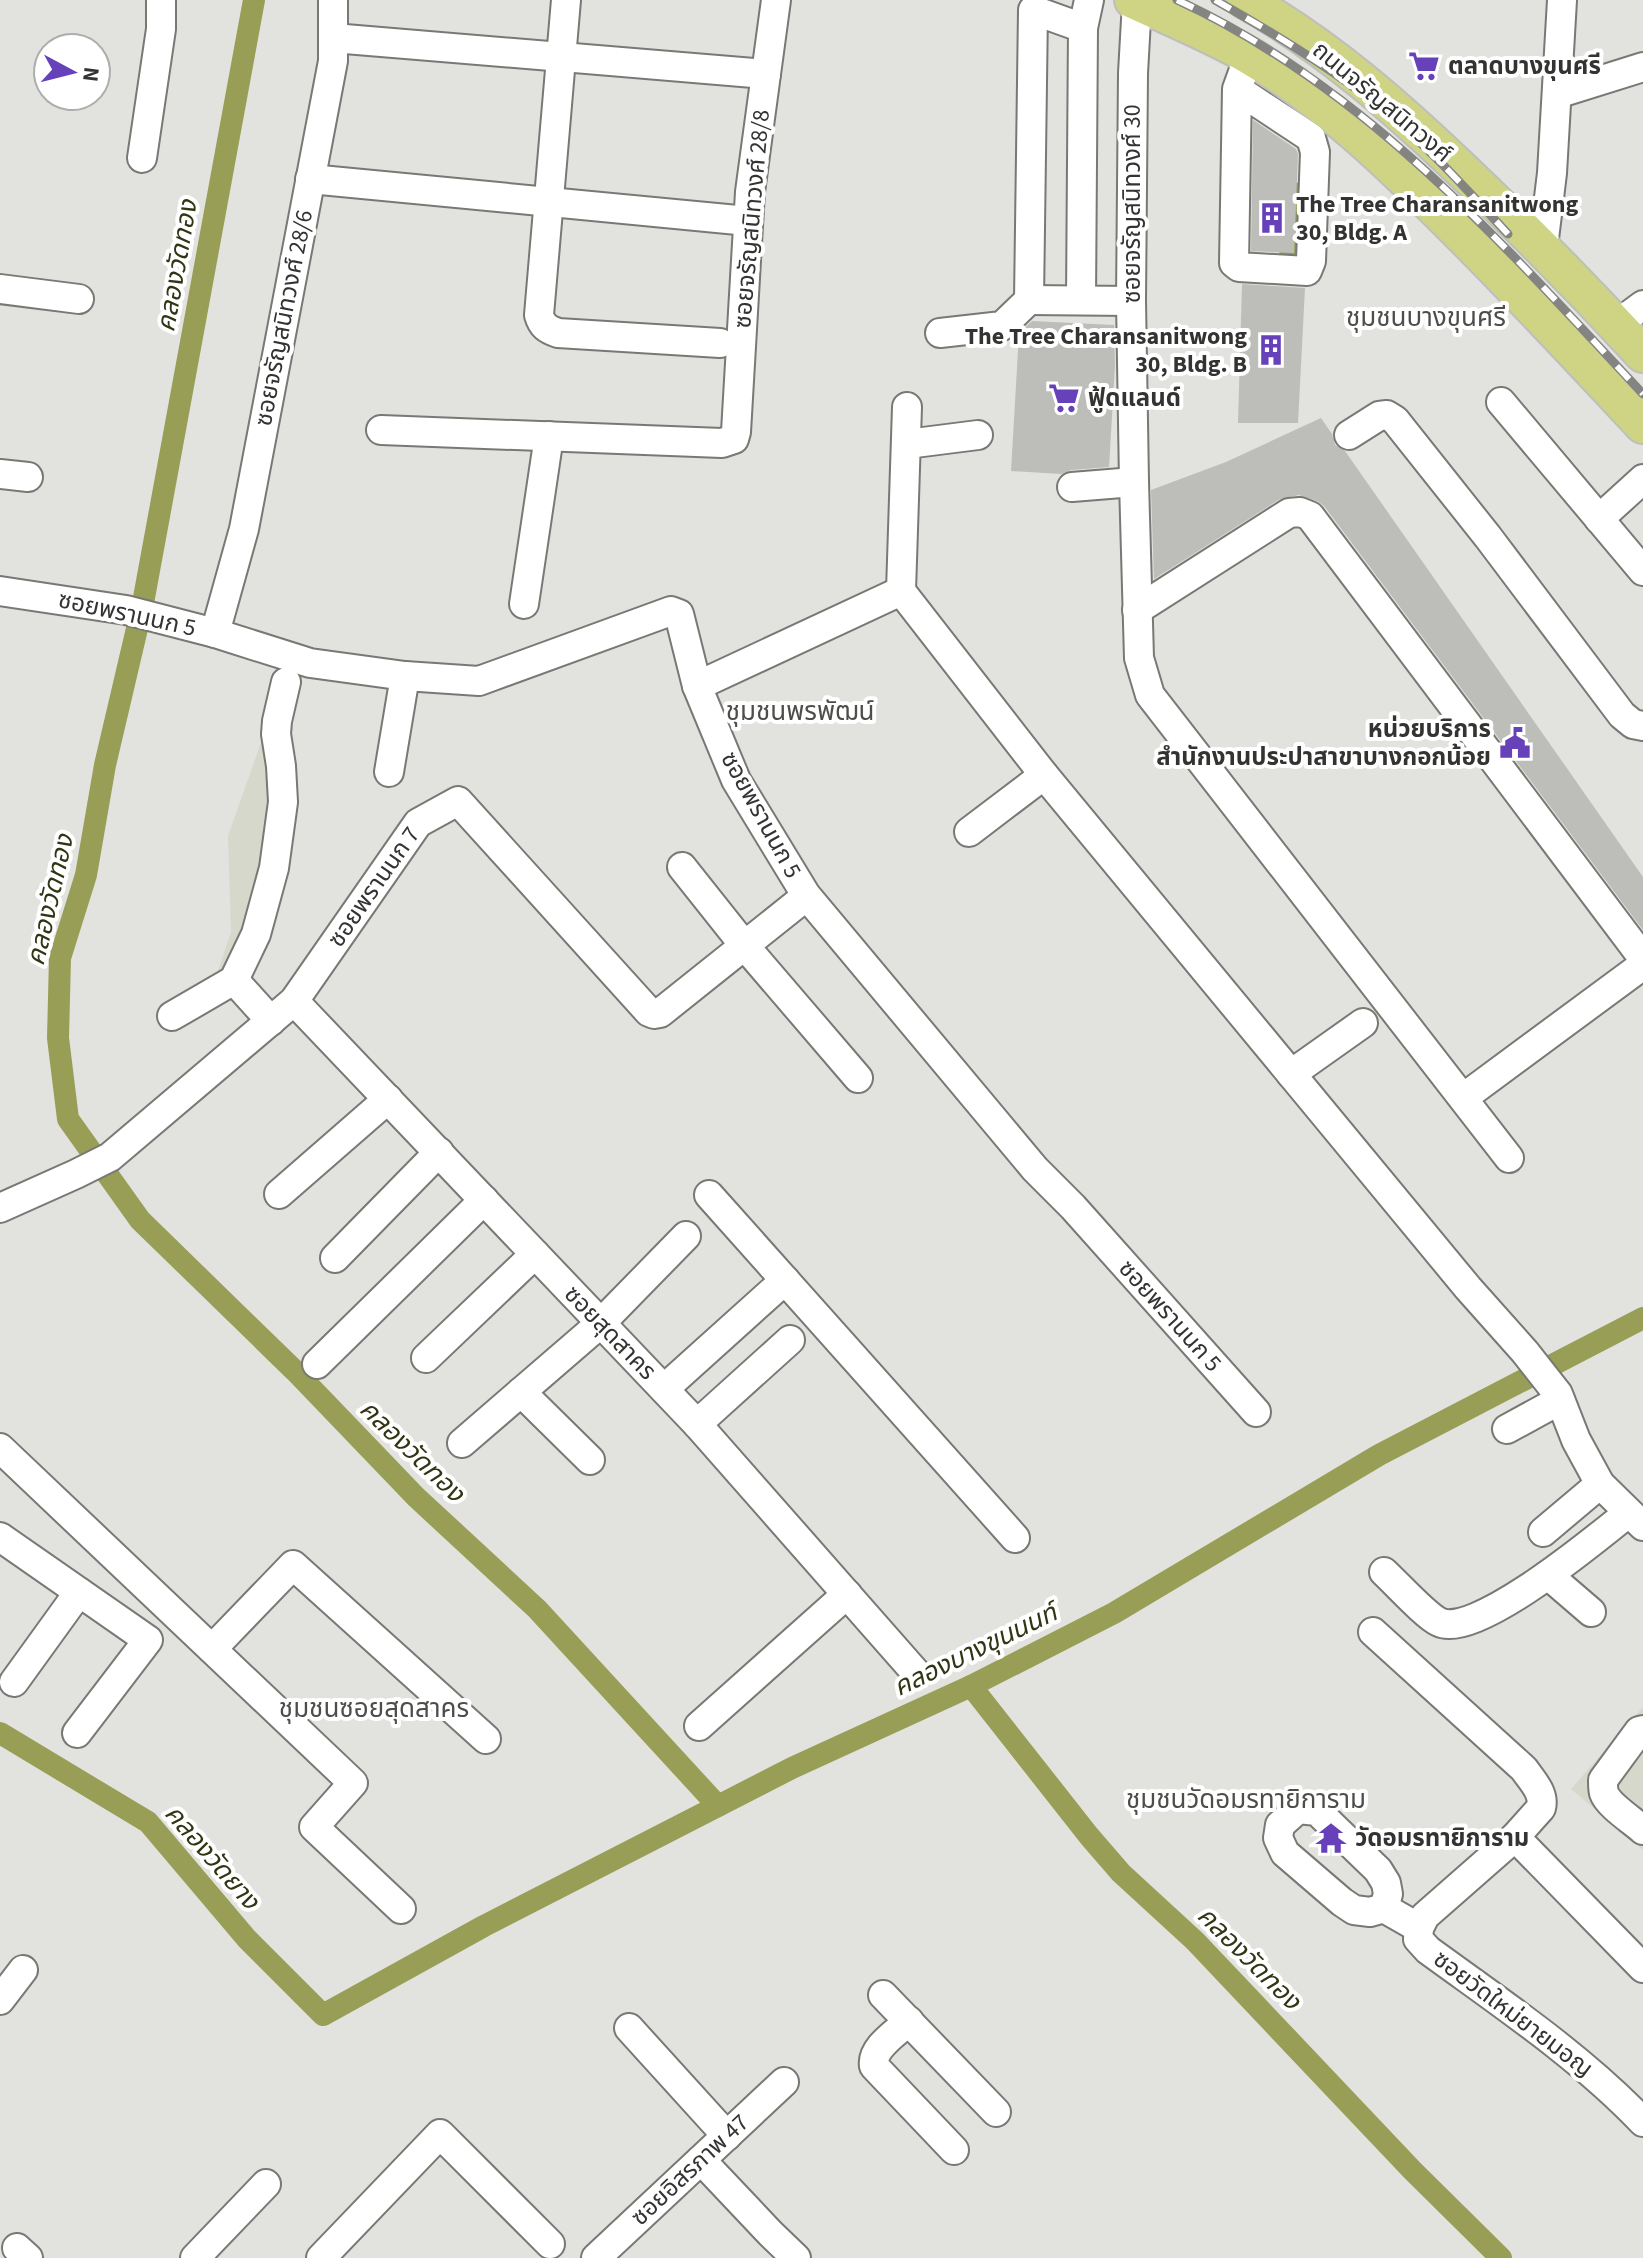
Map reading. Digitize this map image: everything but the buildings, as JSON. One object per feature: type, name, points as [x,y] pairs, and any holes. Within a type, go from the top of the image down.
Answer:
[{"type":"main road","name":"ถนนจรัญสนิทวงศ์","points":[[1245,0],[1283,21],[1351,71],[1417,127],[1543,247],[1630,315],[1643,354]]},
{"type":"main road","name":"ถนนจรัญสนิทวงศ์","points":[[1135,1],[1191,25],[1243,72],[1292,84],[1338,119],[1384,159],[1482,255],[1643,425]]},
{"type":"street","points":[[142,158],[161,29],[161,0]]},
{"type":"street","name":"ซอยจรัญสนิทวงศ์ 28/6","points":[[215,633],[244,529],[333,61],[333,0]]},
{"type":"street","points":[[566,0],[539,315],[541,324],[558,333],[720,343]]},
{"type":"street","name":"ซอยจรัญสนิทวงศ์ 28/8","points":[[549,436],[722,443],[734,439],[748,221],[776,0]]},
{"type":"street","points":[[1081,300],[1083,28],[1089,0]]},
{"type":"street","points":[[1543,247],[1552,173],[1562,0]]},
{"type":"street","name":"ซอยจรัญสนิทวงศ์ 30","points":[[1135,1],[1131,301],[1134,493],[1139,658],[1150,695],[1509,1158]]},
{"type":"street","points":[[1029,300],[1033,5],[1083,28]]},
{"type":"street","points":[[333,38],[766,74]]},
{"type":"street","points":[[1557,94],[1643,67]]},
{"type":"street","points":[[1243,72],[1313,142],[1311,261],[1307,271],[1239,267],[1234,263],[1243,72]]},
{"type":"street","points":[[310,179],[748,221]]},
{"type":"street","points":[[0,289],[79,299]]},
{"type":"street","points":[[940,333],[1002,326],[1029,300],[1131,301]]},
{"type":"street","points":[[1501,402],[1643,571]]},
{"type":"street","points":[[907,407],[901,591],[1044,775],[1468,1288],[1525,1352],[1559,1397],[1576,1440],[1600,1484],[1635,1520],[1526,1590],[1470,1621],[1452,1625],[1439,1622],[1384,1572]]},
{"type":"street","points":[[1349,435],[1379,416],[1387,415],[1395,420],[1622,715],[1633,724],[1643,726]]},
{"type":"street","points":[[381,430],[549,436],[524,604]]},
{"type":"street","points":[[907,444],[978,435]]},
{"type":"street","points":[[1599,519],[1643,479]]},
{"type":"street","points":[[1072,487],[1134,493]]},
{"type":"street","points":[[1137,610],[1289,513],[1300,512],[1310,516],[1643,958]]},
{"type":"street","name":"ซอยพรานนก 5","points":[[0,591],[126,610],[215,633],[310,663],[405,676],[479,681],[671,611],[679,614],[697,686],[736,780],[806,895],[1035,1169],[1073,1207],[1256,1412]]},
{"type":"street","points":[[697,686],[901,591]]},
{"type":"street","points":[[389,772],[405,676]]},
{"type":"street","points":[[172,1016],[234,980],[256,934],[274,868],[283,802],[276,734],[286,682]]},
{"type":"street","points":[[969,832],[1044,775]]},
{"type":"street","name":"ซอยพรานนก 7","points":[[0,1208],[110,1157],[294,1001],[418,823],[458,801],[654,1014],[660,1013],[799,902]]},
{"type":"street","points":[[682,867],[858,1078]]},
{"type":"street","points":[[1463,1098],[1643,965]]},
{"type":"street","points":[[234,980],[271,1021]]},
{"type":"street","name":"ซอยสุดสาคร","points":[[294,1001],[388,1099],[402,1126],[439,1152],[697,1424],[917,1674]]},
{"type":"street","points":[[1291,1074],[1363,1023]]},
{"type":"street","points":[[279,1194],[388,1099]]},
{"type":"street","points":[[335,1258],[439,1152]]},
{"type":"street","points":[[709,1195],[1015,1538]]},
{"type":"street","points":[[317,1364],[484,1200]]},
{"type":"street","points":[[462,1443],[601,1323],[686,1236]]},
{"type":"street","points":[[426,1358],[535,1254]]},
{"type":"street","points":[[664,1389],[785,1280]]},
{"type":"street","points":[[697,1424],[790,1340]]},
{"type":"street","points":[[521,1392],[590,1460]]},
{"type":"street","points":[[1507,1429],[1559,1397]]},
{"type":"street","points":[[0,1448],[353,1783],[314,1827],[401,1909]]},
{"type":"street","points":[[1543,1532],[1600,1484]]},
{"type":"street","points":[[0,1537],[148,1640],[77,1733]]},
{"type":"street","points":[[212,1649],[293,1565],[486,1739]]},
{"type":"street","points":[[1548,1575],[1591,1612]]},
{"type":"street","points":[[14,1682],[79,1592]]},
{"type":"street","points":[[699,1726],[847,1594]]},
{"type":"street","name":"ซอยวัดใหม่ยายมอญ","points":[[1373,1632],[1524,1769],[1542,1795],[1541,1808],[1515,1837],[1425,1916],[1418,1939],[1428,1950],[1594,2076],[1643,2122]]},
{"type":"street","points":[[1643,1730],[1639,1731],[1603,1780],[1603,1787],[1611,1803],[1643,1830]]},
{"type":"street","points":[[1515,1837],[1643,1968]]},
{"type":"street","points":[[1384,1908],[1419,1928]]},
{"type":"street","points":[[0,2000],[23,1970]]},
{"type":"street","points":[[883,1995],[996,2112]]},
{"type":"street","points":[[909,2021],[876,2051],[872,2058],[874,2066],[954,2150]]},
{"type":"street","points":[[629,2028],[727,2136]]},
{"type":"street","name":"ซอยอิสรภาพ 47","points":[[596,2258],[784,2082]]},
{"type":"street","points":[[321,2258],[440,2134],[550,2244]]},
{"type":"street","points":[[701,2160],[796,2258]]},
{"type":"street","points":[[195,2258],[266,2184]]},
{"type":"shaded area","points":[[1283,181],[1301,183],[1297,241],[1301,242],[1300,263],[1279,262]]},
{"type":"shaded area","points":[[263,737],[289,771],[256,934],[231,1000],[211,1000],[231,932],[228,836]]},
{"type":"shaded area","points":[[1643,1709],[1643,1850],[1571,1789]]},
{"type":"waterway","name":"คลองวัดทอง","points":[[254,0],[143,603],[105,765],[86,875],[60,958],[58,1038],[68,1119],[140,1220],[295,1371],[416,1497],[537,1609],[718,1806]]},
{"type":"waterway","name":"คลองบางขุนนนท์","points":[[0,1733],[148,1822],[247,1939],[323,2015],[484,1926],[792,1768],[971,1686],[1114,1613],[1379,1455],[1643,1318]]},
{"type":"waterway","name":"คลองวัดทอง","points":[[971,1686],[1121,1873],[1195,1941],[1412,2170],[1501,2258]]},
{"type":"railway","points":[[1177,0],[1246,36],[1310,77],[1371,124],[1484,227],[1643,394]]},
{"type":"railway","points":[[1215,0],[1342,78],[1381,108],[1431,153],[1508,234]]},
{"type":"place","name":"ตลาดบางขุนศรี","points":[[1424,66]]},
{"type":"place","name":"The Tree Charansanitwong 30, Bldg. A","points":[[1272,218]]},
{"type":"place","name":"The Tree Charansanitwong 30, Bldg. B","points":[[1271,350]]},
{"type":"place","name":"ฟู้ดแลนด์","points":[[1064,398]]},
{"type":"place","name":"หน่วยบริการ สำนักงานประปาสาขาบางกอกน้อย","points":[[1515,743]]},
{"type":"place","name":"วัดอมรทายิการาม","points":[[1331,1838]]},
{"type":"district","name":"ชุมชนบางขุนศรี","points":[[1426,317]]},
{"type":"district","name":"ชุมชนพรพัฒน์","points":[[800,711]]},
{"type":"district","name":"ชุมชนซอยสุดสาคร","points":[[374,1708]]},
{"type":"district","name":"ชุมชนวัดอมรทายิการาม","points":[[1246,1799]]},
{"type":"water label","name":"คลองวัดยาง","points":[[212,1857]]}]
